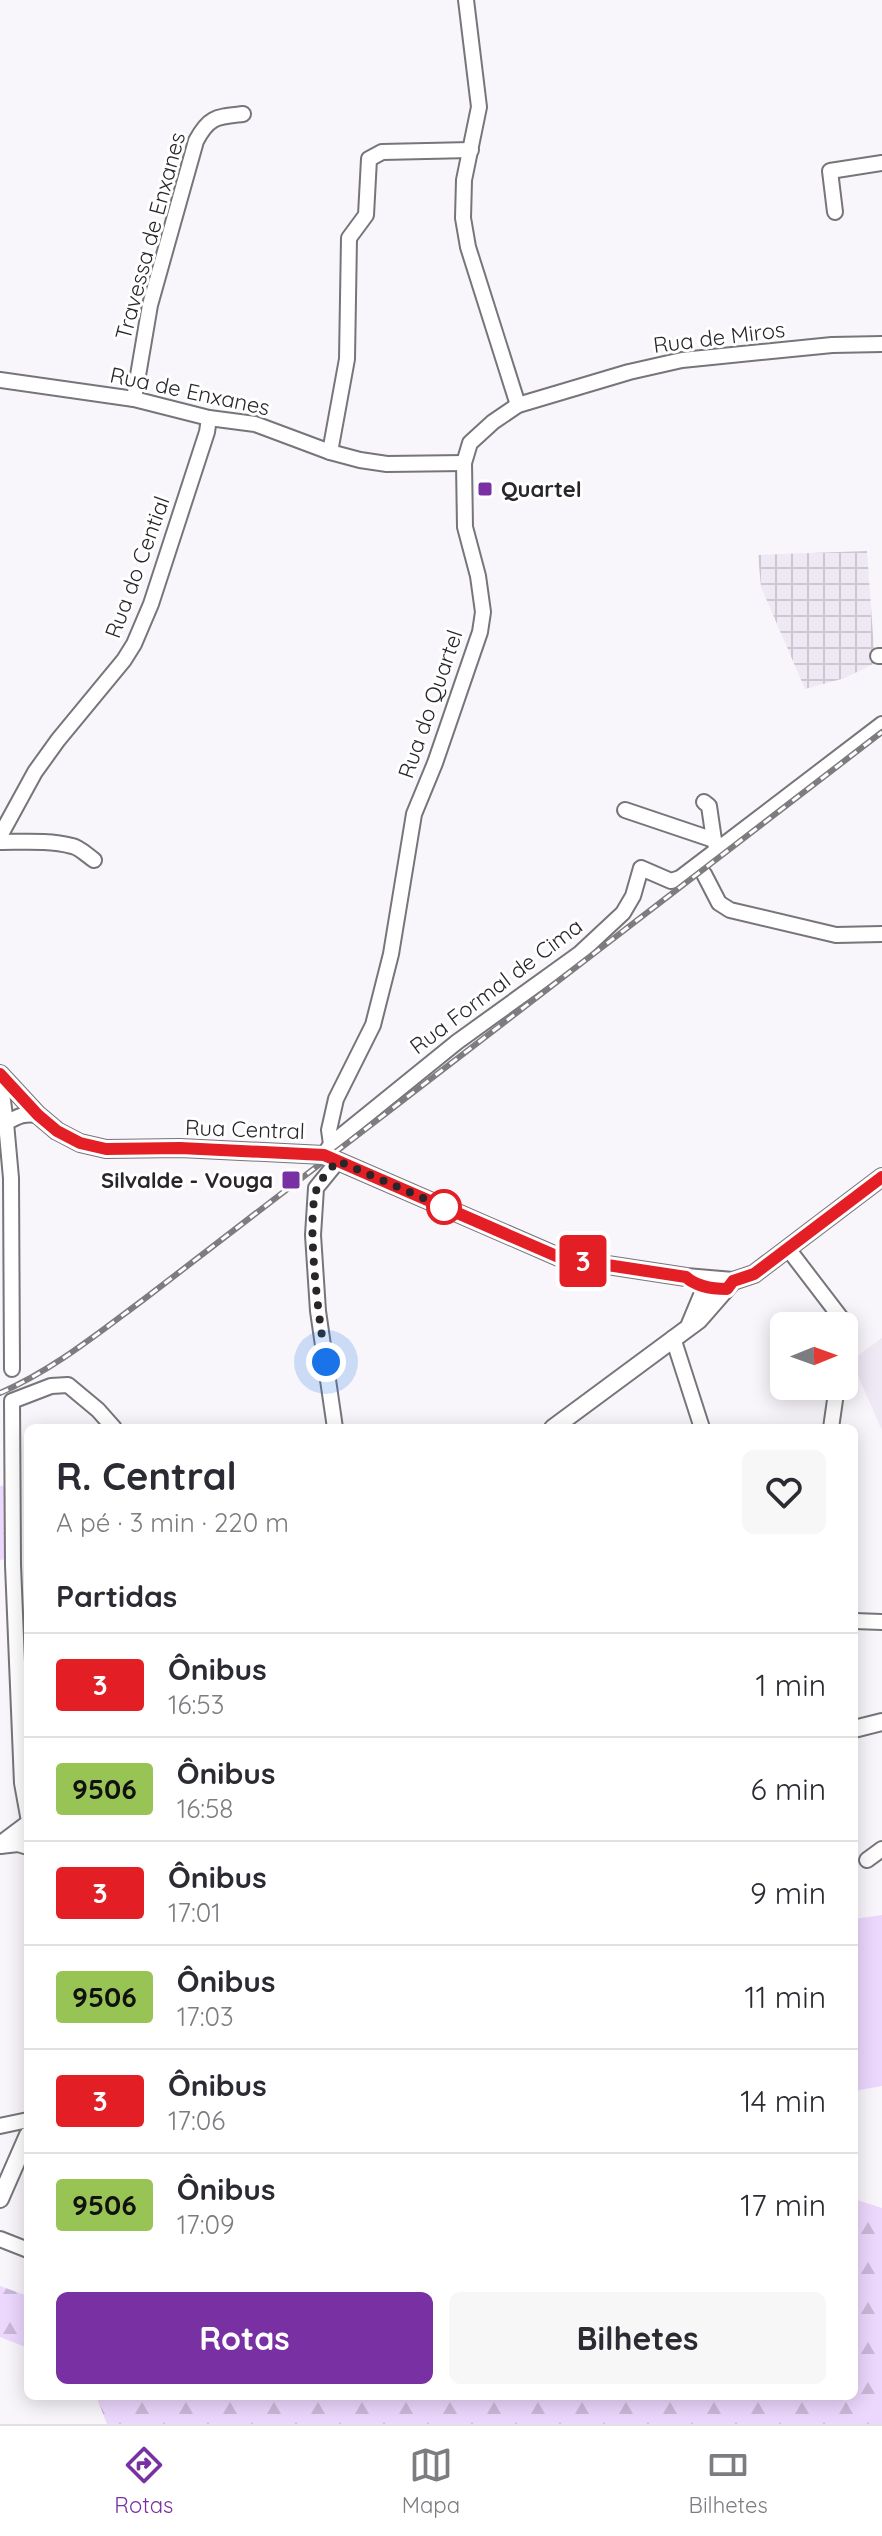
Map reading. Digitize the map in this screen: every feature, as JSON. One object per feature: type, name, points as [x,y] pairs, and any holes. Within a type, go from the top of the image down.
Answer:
[{"type":"main road","name":"Rua Central","points":[[0,1076],[57,1131],[80,1143],[106,1149],[331,1153],[561,1258],[708,1287]]},
{"type":"main road","points":[[558,1424],[690,1325],[708,1287],[754,1274],[882,1177]]},
{"type":"main road","points":[[858,1728],[882,1722]]},
{"type":"main road","points":[[0,1845],[24,1829]]},
{"type":"main road","points":[[0,1845],[24,1844]]},
{"type":"main road","points":[[0,2199],[24,2144]]},
{"type":"street","points":[[464,463],[470,443],[518,405],[463,218],[464,180],[479,107],[466,0]]},
{"type":"street","name":"Travessa de Enxanes","points":[[134,399],[150,305],[196,141],[208,122],[217,117],[243,114]]},
{"type":"street","points":[[330,452],[347,359],[349,238],[366,215],[369,159],[382,152],[471,150]]},
{"type":"street","points":[[835,212],[830,171],[882,163]]},
{"type":"street","name":"Rua de Miros","points":[[518,405],[629,372],[682,360],[832,345],[882,344]]},
{"type":"street","name":"Rua de Enxanes","points":[[0,380],[134,399],[209,418],[255,424],[330,452],[387,464],[464,463]]},
{"type":"street","name":"Rua do Cential","points":[[0,839],[35,772],[134,644],[151,604],[209,418]]},
{"type":"street","name":"Rua do Quartel","points":[[331,1153],[329,1130],[336,1099],[363,1048],[377,1011],[391,954],[414,814],[480,632],[483,612],[478,576],[465,527],[464,463]]},
{"type":"street","points":[[716,845],[882,724]]},
{"type":"street","points":[[704,802],[709,806],[716,845]]},
{"type":"street","points":[[625,810],[716,845]]},
{"type":"street","points":[[0,839],[72,846],[94,860]]},
{"type":"street","name":"Rua Formal de Cima","points":[[331,1153],[457,1042],[579,954],[623,913],[633,896],[641,868],[671,881],[680,878],[716,845]]},
{"type":"street","points":[[704,874],[723,908],[836,935],[882,934]]},
{"type":"street","points":[[0,1076],[6,1123],[4,1156],[13,1264],[12,1369]]},
{"type":"street","points":[[6,1123],[19,1115],[38,1115]]},
{"type":"street","points":[[331,1153],[316,1188],[313,1235],[318,1311],[334,1424]]},
{"type":"street","points":[[789,1250],[836,1312]]},
{"type":"street","points":[[673,1338],[701,1424]]},
{"type":"street","points":[[24,1794],[7,1565],[12,1401],[51,1386],[68,1385],[110,1424]]},
{"type":"street","points":[[832,1424],[835,1400]]},
{"type":"street","points":[[858,1621],[881,1623]]},
{"type":"street","points":[[867,1860],[882,1849]]},
{"type":"street","points":[[0,2126],[24,2121]]},
{"type":"street","points":[[0,2239],[24,2248]]},
{"type":"shaded area","points":[[867,551],[875,663],[845,678],[805,689],[761,587],[758,555]]},
{"type":"shaded area","points":[[882,1338],[882,1430],[858,1376],[858,1356]]},
{"type":"green space","points":[[5,1485],[6,1559],[0,1560],[0,1486]]},
{"type":"green space","points":[[882,1915],[882,2086],[858,2090],[858,1918]]},
{"type":"green space","points":[[858,2200],[882,2208],[882,2424],[107,2424],[98,2400],[858,2400]]},
{"type":"green space","points":[[0,2286],[24,2295],[24,2346],[0,2337]]},
{"type":"railway","points":[[0,1393],[56,1362],[143,1300],[882,732]]},
{"type":"bus line","name":"3","points":[[0,1074],[38,1115],[57,1131],[80,1143],[106,1149],[180,1148],[329,1156],[561,1258],[686,1277],[693,1283],[716,1289],[727,1289],[733,1281],[754,1274],[882,1177]]},
{"type":"place","name":"Quartel","points":[[485,489]]},
{"type":"place","name":"Silvalde - Vouga","points":[[291,1180]]},
{"type":"route","points":[[326,1362],[318,1311],[313,1235],[316,1188],[338,1161],[444,1207]]}]
